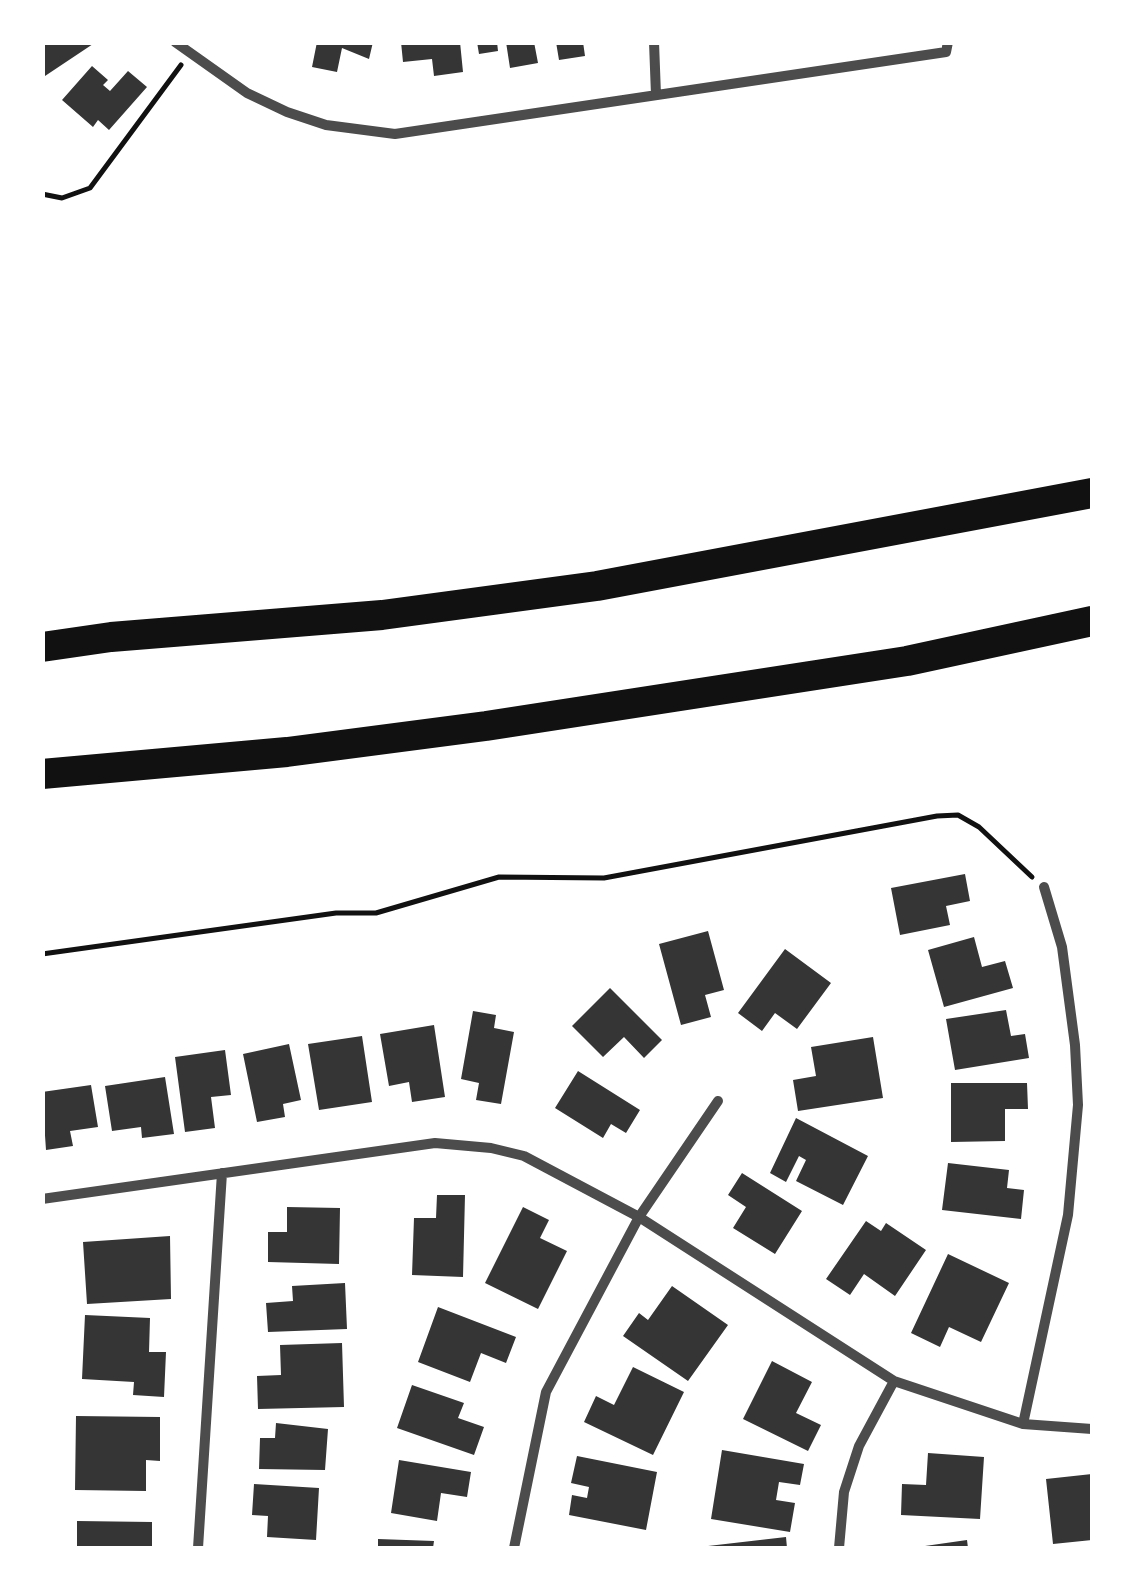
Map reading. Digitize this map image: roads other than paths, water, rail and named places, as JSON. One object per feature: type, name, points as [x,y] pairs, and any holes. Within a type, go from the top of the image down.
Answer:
[{"type":"highway","points":[[42,647],[111,637],[382,615],[597,586],[758,560],[1092,493]]},
{"type":"highway","points":[[42,774],[287,752],[486,726],[906,661],[1092,620]]},
{"type":"highway","points":[[42,634],[111,637]]},
{"type":"street","points":[[176,42],[192,57],[287,112],[326,124],[395,134],[947,47]]},
{"type":"street","points":[[654,42],[656,95]]},
{"type":"street","points":[[1023,1424],[1068,1215],[1077,1125],[1075,1045],[1065,967],[1044,886]]},
{"type":"street","points":[[514,1548],[546,1392],[639,1217],[718,1101]]},
{"type":"street","points":[[42,1198],[435,1143],[491,1148],[524,1156],[639,1217],[894,1381],[1023,1424],[1092,1429]]},
{"type":"street","points":[[198,1548],[222,1173]]},
{"type":"street","points":[[839,1548],[844,1492],[854,1461],[894,1381]]}]
